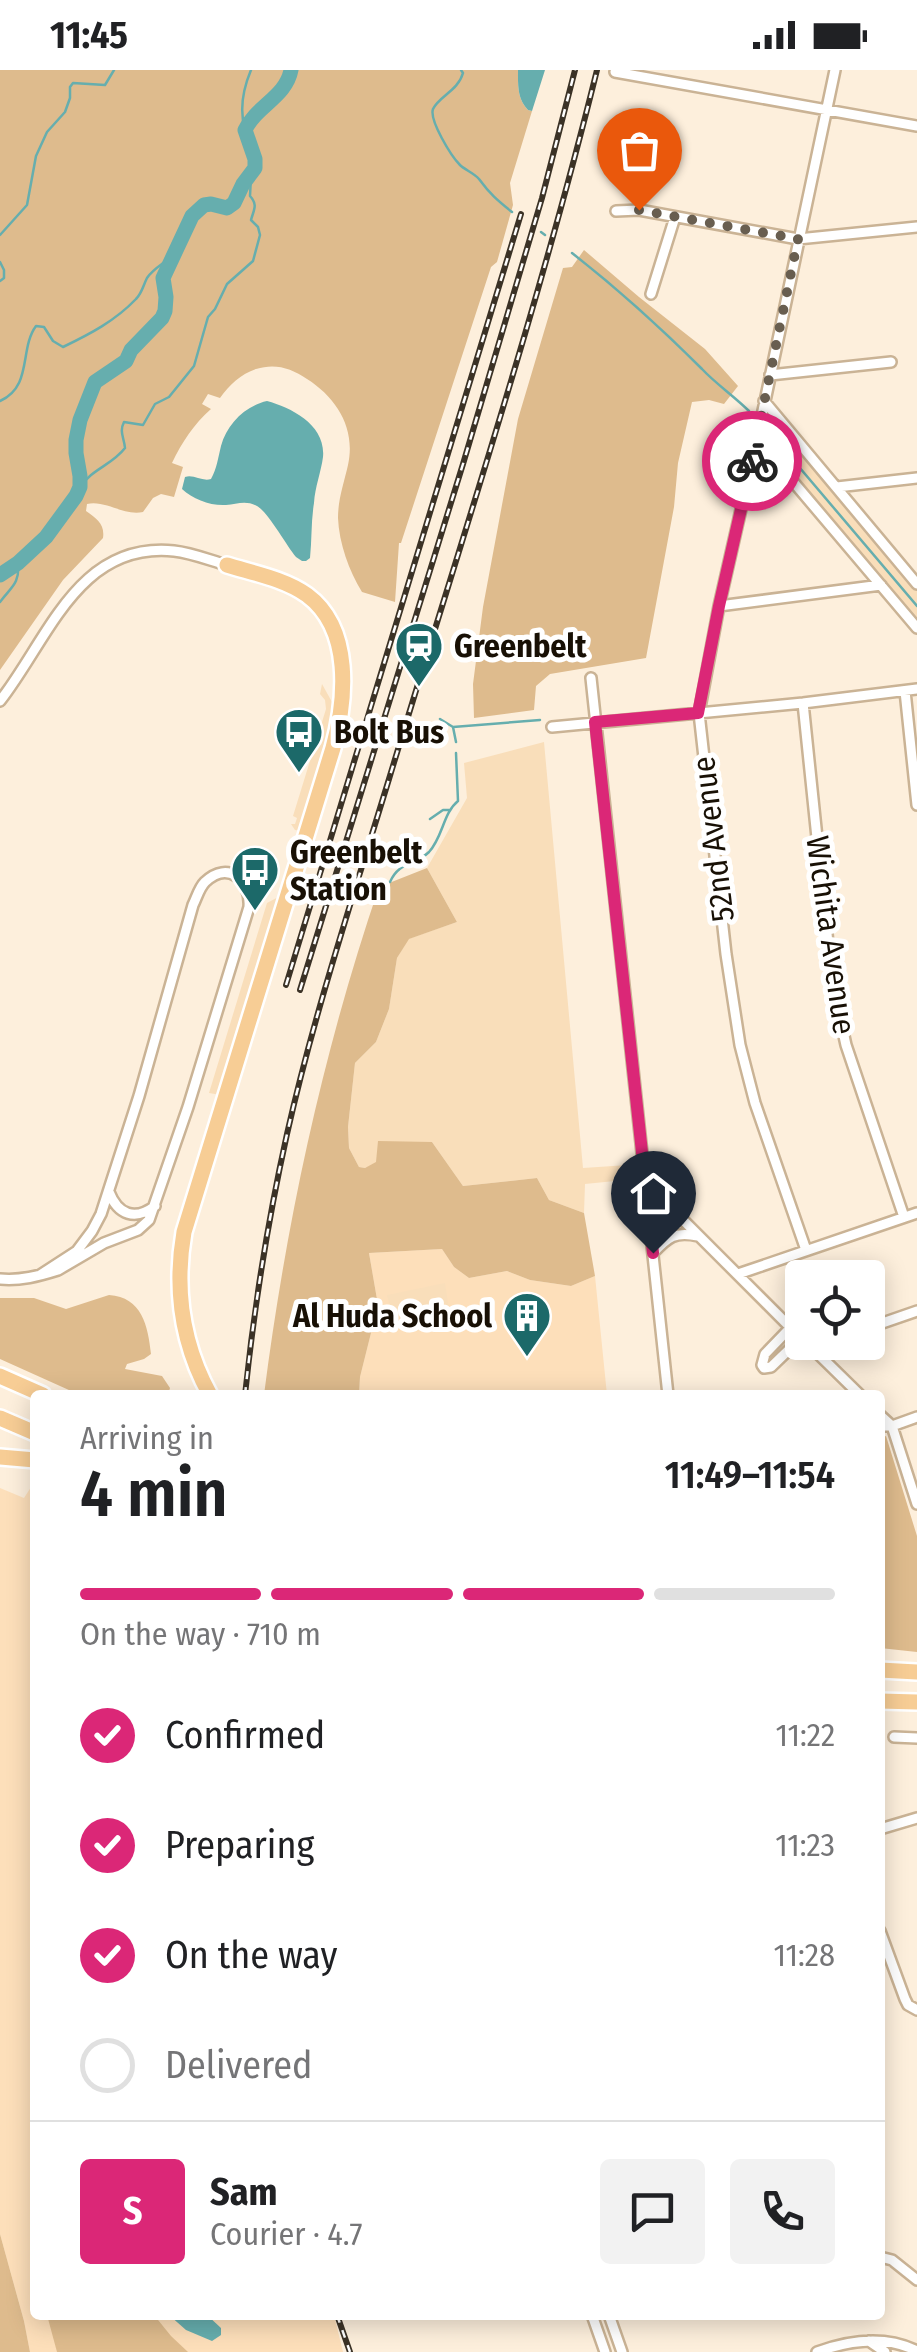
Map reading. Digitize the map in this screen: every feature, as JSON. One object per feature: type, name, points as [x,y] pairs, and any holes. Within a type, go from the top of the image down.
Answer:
[{"type":"highway","points":[[208,1390],[182,1320],[179,1274],[184,1232],[340,724],[344,681],[329,622],[308,596],[279,581],[227,565]]},
{"type":"highway","points":[[0,1376],[32,1390]]},
{"type":"highway","points":[[0,1418],[30,1432]]},
{"type":"highway","points":[[0,1458],[30,1460]]},
{"type":"highway","points":[[885,1670],[917,1672]]},
{"type":"highway","points":[[885,1701],[917,1702]]},
{"type":"street","name":"52nd Avenue","points":[[806,1250],[755,1103],[740,1045],[698,713],[836,70]]},
{"type":"street","points":[[615,72],[917,126]]},
{"type":"street","points":[[616,211],[639,210],[798,239],[917,227]]},
{"type":"street","points":[[651,294],[676,216]]},
{"type":"street","points":[[770,375],[891,362]]},
{"type":"street","points":[[764,401],[917,584]]},
{"type":"street","points":[[757,439],[917,628]]},
{"type":"street","points":[[836,488],[917,478]]},
{"type":"street","points":[[0,700],[66,601],[100,568],[118,559],[156,551],[187,553],[227,565]]},
{"type":"street","points":[[719,606],[881,586]]},
{"type":"street","points":[[590,678],[667,1390]]},
{"type":"street","points":[[552,727],[917,689]]},
{"type":"street","points":[[905,690],[917,805]]},
{"type":"street","name":"Wichita Avenue","points":[[802,703],[840,1025],[904,1218]]},
{"type":"street","points":[[0,1279],[26,1279],[40,1275],[64,1268],[104,1243],[138,1230],[149,1220],[248,907],[248,888],[234,874],[219,874],[206,881],[193,905],[139,1096],[97,1223],[70,1257],[40,1275]]},
{"type":"street","points":[[645,1182],[785,1322]]},
{"type":"street","points":[[109,1189],[116,1206],[130,1214],[142,1214],[156,1205]]},
{"type":"street","points":[[738,1274],[917,1213]]},
{"type":"street","points":[[653,1253],[667,1238],[684,1233],[701,1237]]},
{"type":"street","points":[[885,1322],[917,1311]]},
{"type":"street","points":[[785,1334],[762,1358],[762,1365],[772,1367],[785,1357]]},
{"type":"street","points":[[824,1360],[855,1390]]},
{"type":"street","points":[[885,1426],[917,1418]]},
{"type":"street","points":[[885,1420],[892,1426],[917,1504]]},
{"type":"street","points":[[894,1737],[917,1738]]},
{"type":"street","points":[[885,1828],[917,1818]]},
{"type":"street","points":[[885,1945],[905,1999],[915,2009]]},
{"type":"street","points":[[885,2258],[917,2280]]},
{"type":"street","points":[[594,2320],[605,2352]]},
{"type":"street","points":[[611,2320],[622,2352]]},
{"type":"street","points":[[817,2352],[867,2340],[894,2342],[917,2350]]},
{"type":"street","points":[[867,2340],[886,2352]]},
{"type":"shaded area","points":[[0,70],[518,70],[520,96],[524,106],[532,111],[510,183],[513,205],[497,262],[491,267],[399,543],[395,602],[362,592],[343,547],[338,511],[350,452],[342,416],[327,395],[301,375],[283,368],[263,367],[240,377],[220,398],[208,394],[202,404],[211,409],[189,434],[172,463],[183,467],[174,497],[161,494],[143,512],[136,513],[87,504],[86,511],[101,525],[103,538],[63,580],[0,670]]},
{"type":"shaded area","points":[[584,250],[705,349],[738,386],[724,404],[709,400],[692,402],[646,658],[550,674],[536,686],[534,710],[474,718],[473,684],[483,607],[518,419],[563,268],[572,267]]},
{"type":"shaded area","points":[[771,417],[917,590],[917,623],[763,440],[765,418]]},
{"type":"shaded area","points":[[322,684],[337,711],[301,831],[291,824],[297,818],[293,816],[326,709],[320,694]]},
{"type":"shaded area","points":[[544,742],[583,1168],[643,1164],[645,1178],[585,1184],[584,1213],[549,1200],[537,1178],[463,1186],[432,1142],[365,1168],[359,1167],[349,1148],[355,1063],[376,1042],[389,1009],[397,958],[408,939],[457,922],[427,868],[467,798],[464,763]]},
{"type":"shaded area","points":[[427,868],[457,922],[409,939],[397,958],[389,1009],[376,1042],[355,1063],[348,1127],[349,1148],[359,1167],[376,1162],[378,1141],[432,1142],[463,1186],[537,1178],[549,1200],[584,1213],[595,1276],[571,1286],[530,1280],[507,1271],[469,1278],[454,1267],[442,1249],[369,1253],[378,1305],[359,1390],[265,1390],[283,1266],[309,1138],[340,1011],[379,887]]},
{"type":"shaded area","points":[[282,895],[221,1095],[209,1093],[267,903]]},
{"type":"shaded area","points":[[442,1249],[454,1267],[469,1278],[507,1271],[530,1280],[571,1286],[595,1276],[606,1390],[359,1390],[378,1305],[369,1253]]},
{"type":"shaded area","points":[[445,1283],[449,1309],[439,1331],[434,1333],[431,1327],[417,1331],[412,1307],[391,1310],[387,1295]]},
{"type":"shaded area","points":[[109,1295],[129,1301],[141,1315],[151,1354],[127,1364],[125,1369],[162,1376],[169,1390],[69,1390],[0,1359],[0,1298],[34,1298],[66,1309]]},
{"type":"shaded area","points":[[885,1436],[917,1536],[917,1652],[885,1649]]},
{"type":"shaded area","points":[[0,1488],[24,1498],[30,1489],[30,2320],[335,2320],[343,2352],[30,2352],[0,2234]]},
{"type":"shaded area","points":[[0,2234],[24,2321],[30,2352],[0,2352]]},
{"type":"shaded area","points":[[48,2320],[158,2320],[188,2352],[57,2352]]},
{"type":"water","points":[[518,70],[545,70],[532,111],[524,106],[520,96]]},
{"type":"water","points":[[267,401],[306,420],[322,446],[310,558],[306,561],[296,557],[257,506],[208,503],[182,489],[185,477],[211,479],[232,423],[251,407]]},
{"type":"water","points":[[175,2320],[212,2320],[221,2328],[221,2335],[212,2341],[186,2330]]},
{"type":"waterway","points":[[0,235],[27,205],[36,156],[47,132],[65,112],[70,87],[73,83],[105,85],[114,70]]},
{"type":"waterway","points":[[245,130],[243,99],[251,70]]},
{"type":"waterway","points":[[0,575],[46,537],[76,496],[80,487],[76,440],[95,382],[126,361],[131,350],[162,318],[166,297],[163,278],[192,216],[204,205],[227,208],[234,203],[255,168],[245,130],[277,95],[291,70]]},
{"type":"waterway","points":[[461,70],[457,84],[433,109],[434,121],[456,160],[512,212]]},
{"type":"waterway","points":[[80,487],[125,448],[124,422],[143,425],[155,404],[169,397],[194,366],[208,317],[227,284],[253,261],[260,235],[251,220],[255,207],[250,196],[251,176]]},
{"type":"waterway","points":[[541,232],[545,235]]},
{"type":"waterway","points":[[572,253],[749,411]]},
{"type":"waterway","points":[[0,401],[17,386],[36,326],[44,327],[53,341],[63,347],[83,337],[128,307],[149,275],[171,257]]},
{"type":"waterway","points":[[0,262],[4,270],[0,281]]},
{"type":"waterway","points":[[766,428],[917,606]]},
{"type":"waterway","points":[[0,602],[16,581],[18,563]]},
{"type":"waterway","points":[[440,719],[453,727],[456,742]]},
{"type":"waterway","points":[[453,727],[540,720]]},
{"type":"waterway","points":[[390,882],[398,870],[429,852],[458,801],[456,753]]},
{"type":"waterway","points":[[430,819],[449,810]]},
{"type":"railway","points":[[300,990],[463,464],[542,198],[575,70]]},
{"type":"railway","points":[[246,1390],[274,1199],[309,1044],[524,337],[597,70]]},
{"type":"railway","points":[[286,985],[521,214]]},
{"type":"railway","points":[[339,2320],[350,2352]]},
{"type":"way so far","points":[[639,210],[798,239],[752,461]]},
{"type":"place","name":"Greenbelt","points":[[419,688]]},
{"type":"place","name":"Bolt Bus","points":[[299,774]]},
{"type":"place","name":"Greenbelt Station","points":[[255,912]]},
{"type":"place","name":"Al Huda School","points":[[527,1358]]},
{"type":"route","points":[[653,1253],[595,722],[698,713],[752,461]]}]
